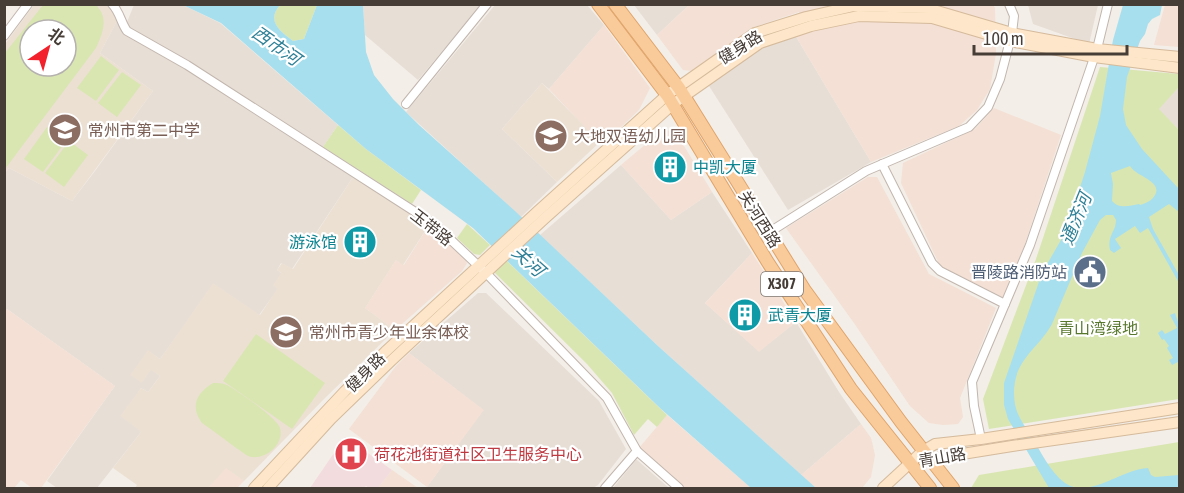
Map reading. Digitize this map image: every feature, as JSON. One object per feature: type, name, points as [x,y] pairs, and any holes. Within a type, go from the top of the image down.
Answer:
[{"type":"main road","name":"关河西路","points":[[598,4],[670,100],[767,261],[851,389],[930,489]]},
{"type":"main road","name":"关河西路","points":[[615,4],[681,92],[804,290],[953,489]]},
{"type":"main road","name":"健身路","points":[[254,489],[345,391],[385,352],[484,267],[670,100],[755,33],[806,17],[854,6],[927,8],[1011,37],[1095,53],[1157,60]]},
{"type":"main road","points":[[1157,60],[1179,57]]},
{"type":"main road","points":[[1157,60],[1179,68]]},
{"type":"main road","name":"健身路","points":[[268,489],[331,419],[484,267]]},
{"type":"main road","name":"青山路","points":[[910,463],[926,455],[1010,440],[1033,431],[1179,408]]},
{"type":"main road","name":"青山路","points":[[926,455],[935,444],[981,439],[1039,442],[1179,422]]},
{"type":"main road","points":[[883,489],[910,463]]},
{"type":"street","points":[[4,36],[28,4]]},
{"type":"street","name":"玉带路","points":[[112,4],[128,31],[187,64],[434,224],[484,267],[607,398],[637,451],[679,489]]},
{"type":"street","points":[[406,104],[487,4]]},
{"type":"street","points":[[768,233],[866,171],[969,127],[988,108],[1000,79],[1014,16],[1009,4]]},
{"type":"street","points":[[981,439],[972,382],[1030,245],[1095,53],[1108,4]]},
{"type":"street","points":[[882,164],[932,263],[940,271],[1005,304]]},
{"type":"street","points":[[605,489],[637,451]]},
{"type":"shaded area","name":"常州市第二中学","points":[[34,5],[106,5],[118,19],[100,53],[153,91],[72,201],[9,168],[5,173],[5,44],[18,27],[18,78],[78,78],[78,18],[24,18]]},
{"type":"shaded area","points":[[134,5],[183,5],[220,23],[338,125],[323,147],[189,61],[130,28],[127,22]]},
{"type":"shaded area","points":[[363,5],[481,5],[418,80],[365,35]]},
{"type":"shaded area","points":[[495,5],[587,5],[604,25],[549,89],[542,83],[502,129],[557,182],[521,217],[406,112]]},
{"type":"shaded area","points":[[634,5],[689,5],[657,35]]},
{"type":"shaded area","points":[[689,5],[993,5],[995,8],[996,53],[990,89],[977,110],[959,126],[871,162],[795,35],[809,32],[799,12],[754,27],[691,71],[683,70],[657,35]]},
{"type":"shaded area","points":[[1028,5],[1098,5],[1089,44],[1033,24]]},
{"type":"shaded area","points":[[1165,5],[1179,5],[1179,47],[1154,45]]},
{"type":"shaded area","points":[[118,19],[124,33],[186,68],[353,177],[292,269],[281,263],[277,270],[281,273],[278,289],[259,315],[178,334],[160,359],[148,351],[152,370],[160,376],[148,392],[141,388],[134,399],[141,432],[97,488],[57,488],[47,481],[115,386],[7,309],[5,312],[5,173],[9,168],[72,201],[95,171],[153,91],[100,53]]},
{"type":"shaded area","points":[[604,25],[650,88],[639,110],[602,145],[549,89]]},
{"type":"shaded area","points":[[795,35],[871,162],[788,210],[709,86],[762,47]]},
{"type":"shaded area","name":"大地双语幼儿园","points":[[542,83],[600,142],[557,182],[502,129]]},
{"type":"shaded area","points":[[1179,87],[1179,130],[1158,109]]},
{"type":"shaded area","points":[[994,108],[1061,135],[1026,241],[1004,298],[940,266],[901,183],[903,163],[975,129]]},
{"type":"shaded area","points":[[664,129],[676,133],[712,192],[671,220],[621,165]]},
{"type":"shaded area","points":[[621,165],[671,220],[712,192],[752,253],[705,303],[759,351],[796,322],[861,424],[801,475],[658,346],[540,235]]},
{"type":"shaded area","name":"常州市青少年业余体校","points":[[353,177],[429,225],[403,265],[396,260],[365,308],[395,330],[244,481],[226,468],[208,488],[135,488],[137,485],[113,468],[141,432],[120,416],[141,388],[148,392],[160,376],[151,370],[142,383],[130,375],[148,350],[160,359],[213,283],[260,315],[277,289],[273,285],[281,273],[277,270],[282,263],[293,269]]},
{"type":"shaded area","points":[[868,177],[877,177],[929,274],[996,308],[960,398],[963,417],[958,424],[929,423],[910,406],[786,228]]},
{"type":"shaded area","points":[[429,225],[463,256],[467,263],[462,271],[395,330],[365,308],[396,260],[404,265]]},
{"type":"shaded area","points":[[752,253],[796,322],[759,352],[705,303]]},
{"type":"shaded area","points":[[478,293],[486,293],[599,401],[626,449],[598,485],[593,488],[427,487],[483,410],[409,353]]},
{"type":"shaded area","points":[[7,309],[115,386],[41,488],[32,488],[21,480],[14,488],[5,488],[4,312]]},
{"type":"shaded area","points":[[409,353],[484,410],[427,487],[349,429],[396,366]]},
{"type":"shaded area","points":[[667,415],[751,488],[685,488],[639,448]]},
{"type":"shaded area","points":[[861,424],[871,438],[875,455],[871,477],[862,488],[816,488],[801,475]]},
{"type":"shaded area","name":"荷花池街道社区卫生服务中心","points":[[345,437],[392,470],[378,488],[366,486],[364,488],[310,488]]},
{"type":"shaded area","points":[[637,460],[669,488],[613,488]]},
{"type":"shaded area","points":[[226,467],[244,481],[237,488],[208,488]]},
{"type":"shaded area","points":[[392,470],[418,488],[378,488]]},
{"type":"green space","points":[[43,5],[96,5],[104,20],[104,26],[96,48],[78,72],[78,18],[33,18]]},
{"type":"green space","points":[[280,5],[317,5],[304,39],[293,41],[276,25],[274,16]]},
{"type":"green space","points":[[18,37],[18,78],[73,78],[5,169],[5,53]]},
{"type":"green space","points":[[101,56],[119,70],[96,101],[77,88]]},
{"type":"green space","name":"青山湾绿地","points":[[1100,67],[1179,74],[1179,87],[1159,109],[1179,130],[1179,399],[989,429],[983,399],[1036,259]]},
{"type":"green space","points":[[122,72],[141,85],[117,117],[98,103]]},
{"type":"green space","points":[[338,125],[421,190],[412,204],[323,147]]},
{"type":"green space","points":[[47,127],[66,141],[43,172],[24,159]]},
{"type":"green space","points":[[69,141],[88,155],[64,187],[45,173]]},
{"type":"green space","points":[[467,224],[490,245],[480,255],[474,254],[457,238]]},
{"type":"green space","points":[[506,260],[667,415],[657,427],[648,419],[634,435],[612,393],[587,364],[495,273],[496,269]]},
{"type":"green space","points":[[256,334],[325,383],[292,429],[223,381]]},
{"type":"green space","points":[[213,383],[232,388],[257,405],[278,424],[281,434],[271,451],[260,457],[248,456],[202,423],[196,411],[197,401],[202,391]]},
{"type":"green space","points":[[1179,442],[1179,488],[971,488],[979,475]]},
{"type":"water","points":[[183,5],[280,5],[274,16],[276,25],[293,41],[304,39],[317,5],[363,5],[366,52],[374,75],[393,99],[658,346],[816,488],[751,488],[661,409],[473,228],[366,149],[221,23]]},
{"type":"water","name":"通济河","points":[[1123,5],[1162,5],[1160,15],[1148,24],[1140,41],[1127,77],[1123,109],[1126,125],[1142,149],[1179,189],[1179,212],[1169,204],[1149,217],[1153,229],[1179,275],[1179,283],[1148,228],[1140,233],[1135,226],[1115,239],[1121,248],[1114,253],[1110,250],[1109,245],[1116,220],[1113,215],[1106,215],[1100,220],[1082,253],[1052,324],[1021,365],[1015,382],[1014,398],[1018,414],[1046,460],[1065,483],[1083,488],[1049,488],[1008,419],[1004,405],[1004,383],[1042,273],[1065,233],[1085,172],[1100,116],[1113,40]],"holes":[[[1130,166],[1152,182],[1156,190],[1155,195],[1147,203],[1140,205],[1118,205],[1112,201],[1111,173]]]},
{"type":"water","points":[[1175,313],[1179,325],[1180,361],[1172,365],[1169,360],[1173,358],[1167,348],[1169,346],[1158,333],[1162,330],[1165,334],[1177,328],[1170,315]]},
{"type":"water","points":[[1148,468],[1151,475],[1155,477],[1179,475],[1179,488],[1085,488],[1140,469]]},
{"type":"place","name":"常州市第二中学","points":[[65,130]]},
{"type":"place","name":"大地双语幼儿园","points":[[551,136]]},
{"type":"place","name":"中凯大厦","points":[[670,167]]},
{"type":"place","name":"游泳馆","points":[[360,242]]},
{"type":"place","name":"晋陵路消防站","points":[[1090,272]]},
{"type":"place","name":"武青大厦","points":[[745,315]]},
{"type":"place","name":"常州市青少年业余体校","points":[[286,332]]},
{"type":"place","name":"荷花池街道社区卫生服务中心","points":[[351,454]]},
{"type":"water label","name":"西市河","points":[[276,46]]},
{"type":"water label","name":"关河","points":[[528,261]]}]
